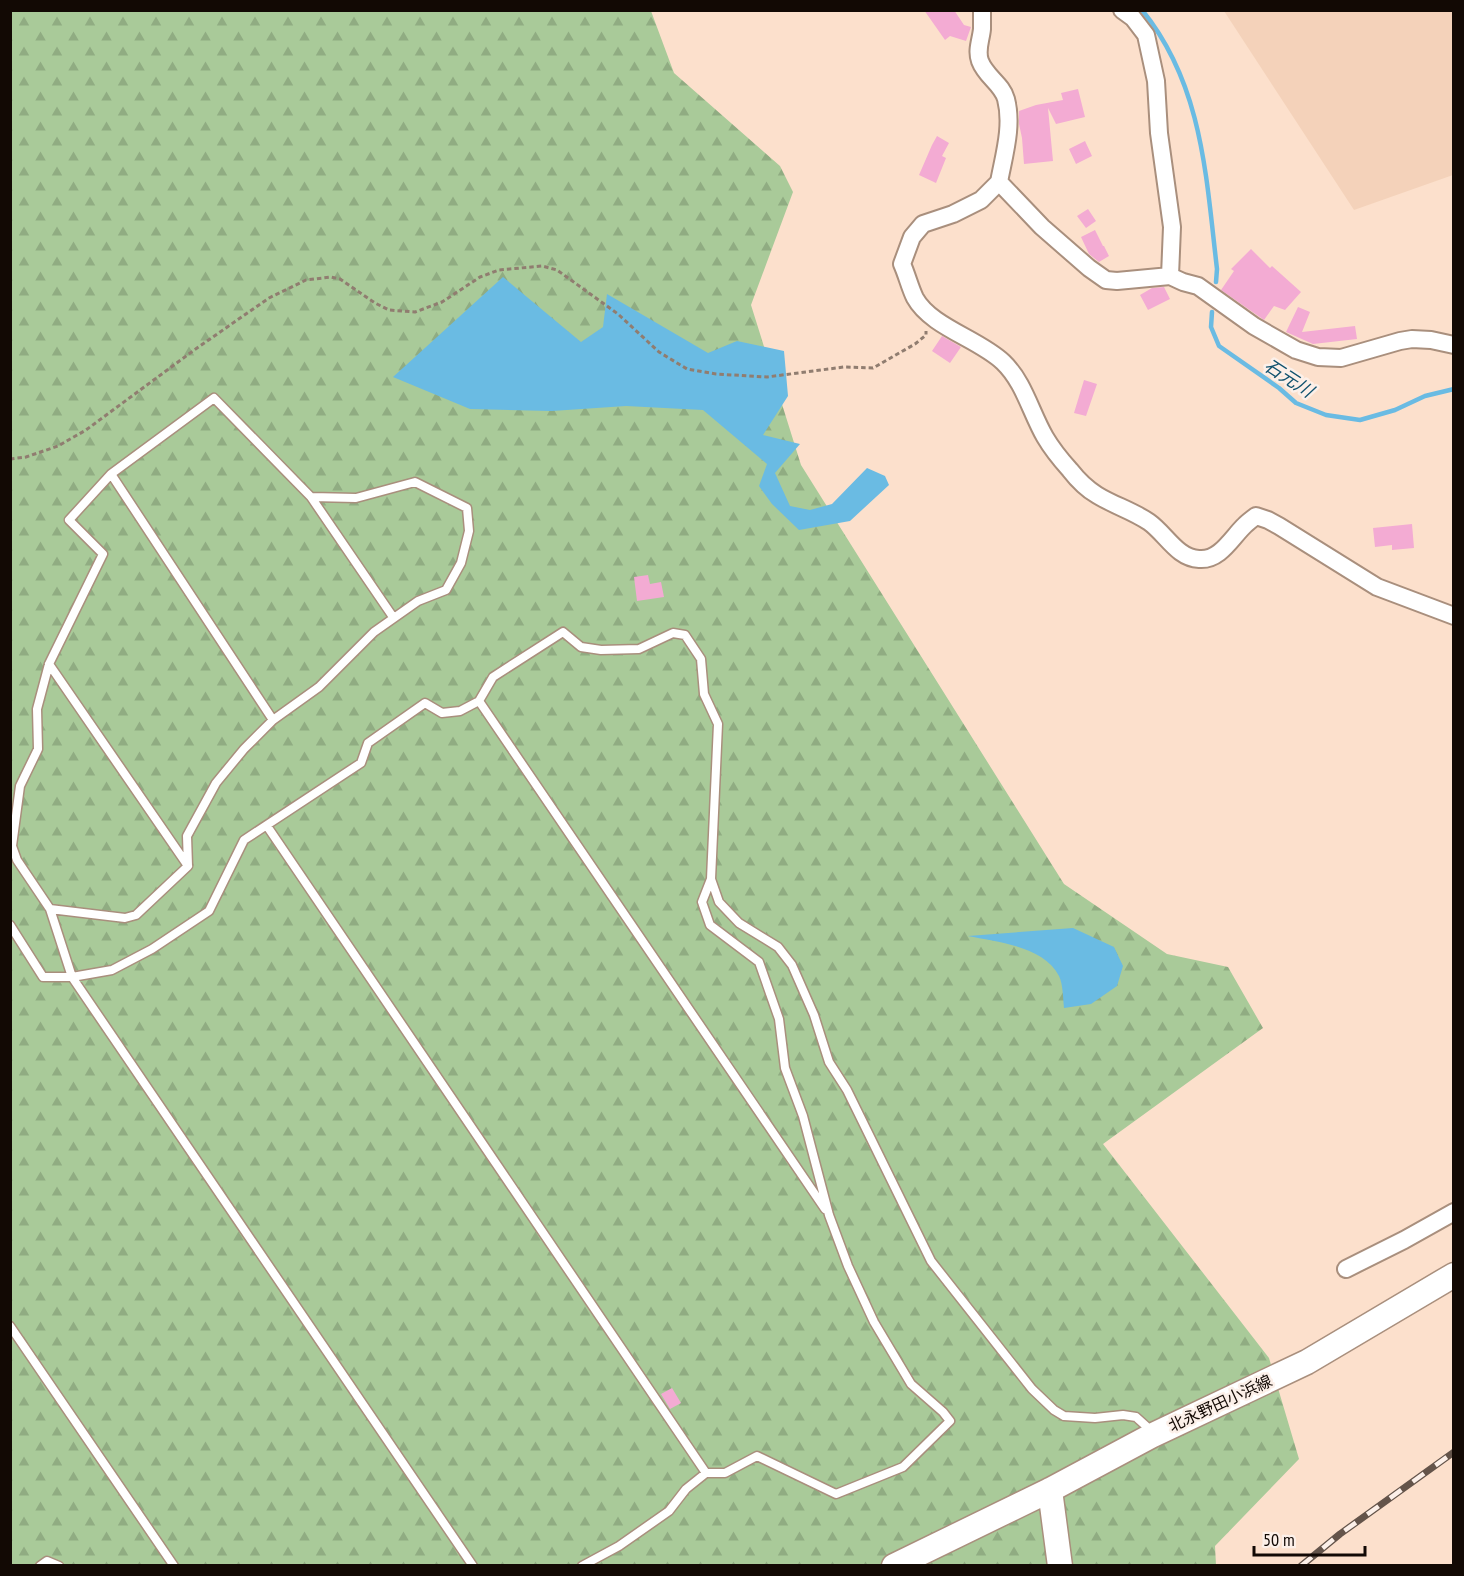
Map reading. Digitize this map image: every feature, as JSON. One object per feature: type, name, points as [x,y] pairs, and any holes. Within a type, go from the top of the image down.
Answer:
[{"type":"main road","name":"北永野田小浜線","points":[[894,1566],[1050,1490],[1151,1436],[1307,1362],[1454,1275]]},
{"type":"main road","points":[[1050,1490],[1059,1566]]},
{"type":"street","points":[[982,10],[982,31],[978,44],[980,62],[1003,90],[1010,124],[999,182],[981,200],[953,214],[923,224],[912,237],[902,264],[916,299],[928,315],[983,347],[1004,363],[1032,407],[1045,437],[1071,472],[1095,494],[1149,522],[1187,557],[1201,560],[1215,555],[1256,516],[1279,526],[1377,586],[1454,616]]},
{"type":"street","points":[[1122,10],[1133,18],[1146,35],[1156,81],[1159,133],[1172,226],[1170,276]]},
{"type":"street","points":[[999,182],[1042,227],[1106,280],[1170,276],[1198,286],[1254,326],[1296,350],[1318,357],[1341,358],[1412,339],[1454,345]]},
{"type":"street","points":[[1346,1269],[1454,1212]]},
{"type":"lane","points":[[393,617],[311,496],[214,398],[111,474],[69,520],[103,554],[49,664],[37,709],[38,749],[20,786],[12,846],[17,860],[50,909],[72,977],[473,1566]]},
{"type":"lane","points":[[111,474],[273,720]]},
{"type":"lane","points":[[50,909],[125,918],[136,915],[188,866],[187,836],[216,783],[244,749],[273,720],[319,687],[374,632],[393,617],[418,601],[446,590],[461,563],[470,531],[467,508],[415,482],[356,498],[311,496]]},
{"type":"lane","points":[[10,925],[43,977],[72,977],[112,970],[152,949],[209,911],[244,840],[361,763],[368,743],[425,704],[442,713],[460,711],[479,701],[493,677],[563,632],[581,647],[601,650],[639,649],[673,633],[685,635],[701,659],[704,694],[718,724],[711,879],[702,902],[710,925],[759,962],[779,1019],[785,1068],[803,1116],[829,1215],[848,1266],[874,1322],[911,1384],[944,1412],[950,1421],[903,1467],[836,1494],[757,1456],[725,1473],[706,1473],[686,1489],[669,1511],[619,1546],[582,1566]]},
{"type":"lane","points":[[49,664],[188,866]]},
{"type":"lane","points":[[479,701],[829,1215]]},
{"type":"lane","points":[[267,826],[706,1473]]},
{"type":"lane","points":[[711,879],[719,902],[739,923],[778,948],[792,965],[814,1015],[829,1062],[847,1090],[932,1262],[1032,1389],[1054,1410],[1064,1416],[1095,1418],[1123,1415],[1136,1417],[1146,1426],[1151,1436]]},
{"type":"lane","points":[[10,1326],[174,1566]]},
{"type":"lane","points":[[40,1566],[47,1561],[59,1566]]},
{"type":"path","points":[[10,459],[26,457],[58,446],[86,430],[269,298],[306,280],[331,277],[340,279],[388,310],[415,312],[442,302],[480,277],[499,270],[542,266],[556,270],[618,314],[659,352],[687,369],[716,374],[767,377],[844,367],[873,368],[915,344],[926,335],[928,315]]},
{"type":"shaded area","points":[[1224,11],[1453,11],[1453,175],[1354,210]]},
{"type":"green space","points":[[11,11],[651,11],[674,73],[780,166],[793,192],[751,305],[801,465],[1064,884],[1167,954],[1228,967],[1263,1028],[1103,1144],[1269,1358],[1299,1459],[1215,1546],[1216,1565],[11,1566]]},
{"type":"water","points":[[503,277],[581,342],[603,327],[607,294],[708,353],[737,341],[784,351],[788,396],[763,435],[800,444],[775,473],[790,506],[810,510],[832,504],[867,468],[885,476],[889,485],[850,521],[799,530],[772,504],[759,486],[767,464],[703,410],[626,406],[552,411],[470,409],[393,377]]},
{"type":"water","points":[[1073,928],[1114,947],[1123,966],[1117,986],[1091,1004],[1064,1008],[1059,976],[1043,958],[1006,943],[968,936]]},
{"type":"building","points":[[924,10],[954,10],[964,25],[971,27],[966,41],[950,36],[945,40]]},
{"type":"building","points":[[1078,89],[1085,117],[1056,124],[1048,108],[1053,161],[1024,164],[1019,111],[1063,100],[1061,93]]},
{"type":"building","points":[[937,136],[949,143],[942,156],[946,158],[936,183],[919,175]]},
{"type":"building","points":[[1085,141],[1092,156],[1076,164],[1069,149]]},
{"type":"building","points":[[1088,209],[1096,221],[1086,228],[1077,216]]},
{"type":"building","points":[[1095,230],[1109,256],[1099,262],[1089,254],[1081,237]]},
{"type":"building","points":[[1251,249],[1270,268],[1272,266],[1301,292],[1285,310],[1274,306],[1264,320],[1221,290],[1234,271],[1231,269]]},
{"type":"building","points":[[1164,287],[1170,299],[1148,310],[1140,295],[1152,288]]},
{"type":"building","points":[[1298,307],[1310,312],[1302,332],[1355,326],[1357,339],[1313,344],[1286,332]]},
{"type":"building","points":[[942,336],[961,347],[950,363],[932,351]]},
{"type":"building","points":[[1084,380],[1097,384],[1086,416],[1074,413]]},
{"type":"building","points":[[1412,524],[1414,548],[1392,550],[1392,545],[1375,547],[1373,528]]},
{"type":"building","points":[[648,575],[650,584],[661,582],[664,597],[637,601],[634,577]]},
{"type":"building","points":[[672,1388],[681,1403],[670,1409],[661,1394]]},
{"type":"waterway","name":"石元川","points":[[1142,10],[1162,39],[1178,69],[1190,101],[1205,166],[1217,269],[1216,282]]},
{"type":"waterway","name":"石元川","points":[[1212,312],[1211,327],[1219,346],[1279,388],[1296,403],[1326,415],[1360,420],[1395,410],[1425,396],[1454,389]]},
{"type":"railway","points":[[1301,1566],[1340,1534],[1454,1452]]}]
